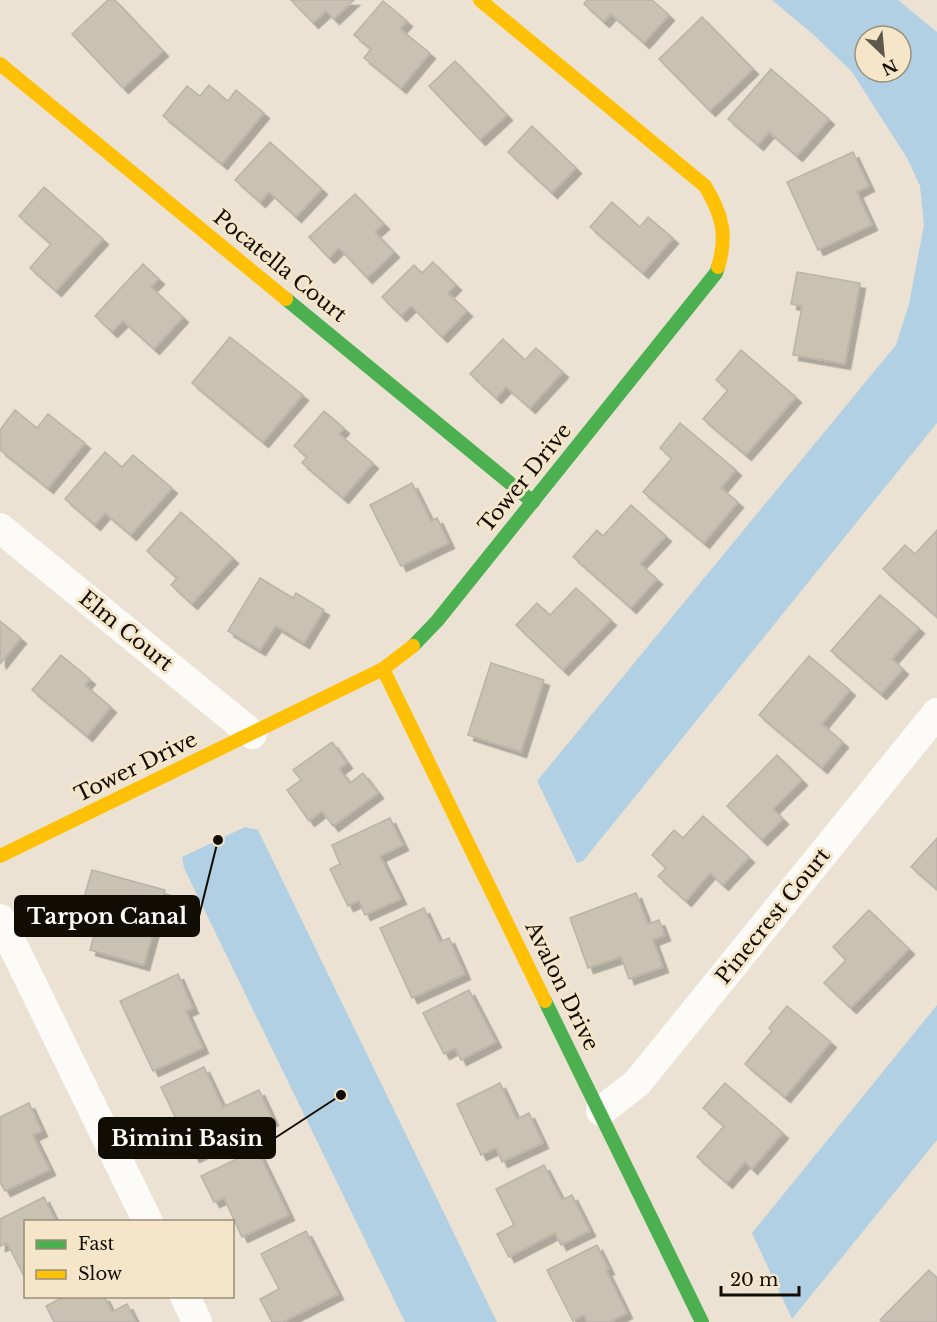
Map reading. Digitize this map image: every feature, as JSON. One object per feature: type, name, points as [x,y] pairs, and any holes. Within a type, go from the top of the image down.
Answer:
[{"type":"street","name":"Tower Drive","points":[[0,856],[383,669],[416,644],[437,621],[716,273],[726,244],[722,213],[705,186],[480,0]]},
{"type":"street","name":"Pocatella Court","points":[[0,64],[533,502]]},
{"type":"street","name":"Elm Court","points":[[0,528],[252,734]]},
{"type":"street","name":"Avalon Drive","points":[[383,669],[702,1322]]},
{"type":"street","name":"Pinecrest Court","points":[[600,1111],[637,1083],[937,713]]},
{"type":"street","points":[[0,919],[148,1220]]},
{"type":"street","points":[[186,1298],[197,1322]]},
{"type":"water","points":[[772,0],[898,0],[937,32],[937,423],[583,861],[577,863],[537,781],[896,345],[909,304],[924,225],[920,186],[907,158],[860,84],[913,84],[913,24],[853,24],[853,74],[815,36]]},
{"type":"water","points":[[245,827],[258,830],[497,1322],[405,1322],[184,868],[182,857]]},
{"type":"water","points":[[937,1005],[937,1140],[792,1319],[752,1233]]},
{"type":"building","points":[[108,0],[115,0],[163,51],[123,88],[72,34]]},
{"type":"building","points":[[291,0],[354,0],[334,19],[326,11],[313,23]]},
{"type":"building","points":[[587,0],[652,0],[669,15],[644,43],[611,14],[604,22],[584,4]]},
{"type":"building","points":[[383,1],[407,21],[400,29],[430,53],[401,88],[364,58],[371,49],[354,35]]},
{"type":"building","points":[[702,17],[753,69],[710,111],[659,59]]},
{"type":"building","points":[[455,61],[507,115],[480,140],[429,86]]},
{"type":"building","points":[[771,69],[829,119],[797,156],[769,132],[758,145],[728,119]]},
{"type":"building","points":[[209,85],[228,101],[236,90],[264,113],[222,164],[163,116],[187,86],[200,96]]},
{"type":"building","points":[[532,126],[576,168],[552,193],[508,152]]},
{"type":"building","points":[[270,142],[322,189],[296,217],[269,192],[260,202],[235,180]]},
{"type":"building","points":[[853,152],[869,186],[857,192],[872,225],[818,250],[787,182]]},
{"type":"building","points":[[44,187],[103,239],[56,291],[30,268],[51,244],[19,216]]},
{"type":"building","points":[[355,194],[384,224],[375,232],[394,252],[367,278],[339,248],[329,258],[309,237]]},
{"type":"building","points":[[612,202],[640,227],[648,217],[673,238],[643,273],[590,227]]},
{"type":"building","points":[[433,262],[456,285],[448,293],[467,311],[442,337],[411,306],[401,316],[382,297],[414,265],[422,273]]},
{"type":"building","points":[[143,264],[159,279],[151,287],[183,317],[154,349],[123,321],[112,332],[95,316]]},
{"type":"building","points":[[797,272],[860,283],[845,364],[793,355],[802,306],[791,304]]},
{"type":"building","points":[[230,337],[303,395],[263,442],[192,383]]},
{"type":"building","points":[[503,339],[525,360],[536,348],[563,372],[530,408],[506,387],[496,398],[470,374]]},
{"type":"building","points":[[741,350],[796,397],[746,455],[703,419],[728,390],[716,380]]},
{"type":"building","points":[[15,410],[37,428],[48,414],[85,443],[48,488],[0,450],[0,430]]},
{"type":"building","points":[[324,411],[344,428],[339,434],[373,463],[343,498],[302,463],[307,457],[294,446]]},
{"type":"building","points":[[680,423],[736,470],[721,488],[738,502],[704,543],[643,492],[672,458],[660,448]]},
{"type":"building","points":[[105,452],[122,467],[133,455],[172,488],[131,535],[105,513],[95,525],[65,499]]},
{"type":"building","points":[[412,483],[431,521],[437,518],[449,543],[401,566],[370,505]]},
{"type":"building","points":[[631,505],[666,536],[640,564],[657,579],[631,608],[573,557],[597,530],[603,536]]},
{"type":"building","points":[[181,512],[233,558],[192,604],[171,585],[177,578],[147,551]]},
{"type":"building","points":[[937,530],[937,617],[883,569],[905,545],[915,554]]},
{"type":"building","points":[[260,578],[293,598],[296,593],[324,610],[304,643],[276,626],[260,650],[228,631]]},
{"type":"building","points":[[576,588],[611,620],[563,670],[516,625],[537,603],[550,615]]},
{"type":"building","points":[[880,595],[919,628],[892,659],[903,669],[881,694],[831,651]]},
{"type":"building","points":[[0,621],[21,638],[1,663],[0,661]]},
{"type":"building","points":[[61,655],[90,679],[85,685],[111,707],[87,736],[32,690]]},
{"type":"building","points":[[809,656],[850,690],[822,724],[843,742],[822,768],[759,715]]},
{"type":"building","points":[[491,663],[544,680],[521,752],[468,735]]},
{"type":"building","points":[[332,742],[347,763],[339,769],[350,783],[363,773],[378,793],[333,826],[322,811],[309,821],[287,790],[301,780],[293,770]]},
{"type":"building","points":[[777,755],[802,780],[773,809],[783,819],[762,840],[727,806]]},
{"type":"building","points":[[703,816],[749,857],[723,885],[710,873],[686,901],[658,876],[666,868],[652,855],[674,830],[683,838]]},
{"type":"building","points":[[390,818],[403,845],[380,856],[401,899],[365,915],[359,901],[348,906],[330,869],[340,864],[332,845]]},
{"type":"building","points":[[937,838],[937,889],[911,867]]},
{"type":"building","points":[[92,870],[165,890],[144,965],[90,950],[100,913],[81,908]]},
{"type":"building","points":[[636,893],[648,924],[659,920],[665,935],[653,940],[663,967],[629,979],[621,957],[588,968],[570,918]]},
{"type":"building","points":[[424,908],[440,942],[449,938],[465,974],[412,998],[380,928]]},
{"type":"building","points":[[869,910],[909,949],[851,1008],[824,983],[846,960],[833,947]]},
{"type":"building","points":[[178,974],[193,1008],[186,1011],[203,1048],[153,1071],[120,1001]]},
{"type":"building","points":[[469,990],[496,1042],[461,1060],[455,1048],[444,1054],[423,1013]]},
{"type":"building","points":[[787,1006],[831,1042],[785,1097],[745,1064],[772,1031],[769,1028]]},
{"type":"building","points":[[204,1067],[223,1107],[259,1090],[273,1120],[194,1157],[161,1087]]},
{"type":"building","points":[[500,1083],[517,1119],[529,1113],[543,1143],[502,1162],[496,1148],[481,1155],[457,1104]]},
{"type":"building","points":[[725,1083],[783,1133],[752,1169],[745,1162],[727,1183],[697,1157],[724,1126],[703,1108]]},
{"type":"building","points":[[29,1103],[42,1131],[33,1135],[50,1170],[5,1191],[0,1182],[0,1117]]},
{"type":"building","points":[[257,1149],[289,1215],[242,1237],[224,1198],[214,1202],[201,1176]]},
{"type":"building","points":[[544,1165],[562,1200],[572,1195],[590,1231],[561,1245],[555,1233],[509,1257],[497,1234],[514,1225],[496,1189]]},
{"type":"building","points":[[44,1197],[55,1220],[24,1220],[24,1276],[7,1243],[0,1246],[0,1219]]},
{"type":"building","points":[[306,1231],[338,1294],[283,1322],[272,1322],[260,1299],[279,1289],[261,1254]]},
{"type":"building","points":[[597,1245],[609,1269],[606,1270],[627,1313],[610,1322],[588,1322],[584,1315],[573,1321],[547,1270]]},
{"type":"building","points":[[929,1270],[937,1278],[937,1322],[882,1322],[880,1320]]},
{"type":"building","points":[[61,1298],[105,1298],[112,1312],[127,1304],[136,1322],[54,1322],[46,1306]]},
{"type":"traffic: fast","points":[[413,646],[437,621],[716,273],[718,267]]},
{"type":"traffic: fast","points":[[286,299],[533,502]]},
{"type":"traffic: fast","points":[[545,1001],[702,1322]]},
{"type":"traffic: slow","points":[[480,0],[705,186],[716,206],[722,225],[723,245],[718,267]]},
{"type":"traffic: slow","points":[[0,64],[286,299]]},
{"type":"traffic: slow","points":[[0,856],[383,669],[413,646]]},
{"type":"traffic: slow","points":[[383,669],[545,1001]]},
{"type":"place","name":"Tarpon Canal","points":[[218,840]]},
{"type":"place","name":"Bimini Basin","points":[[341,1095]]}]
